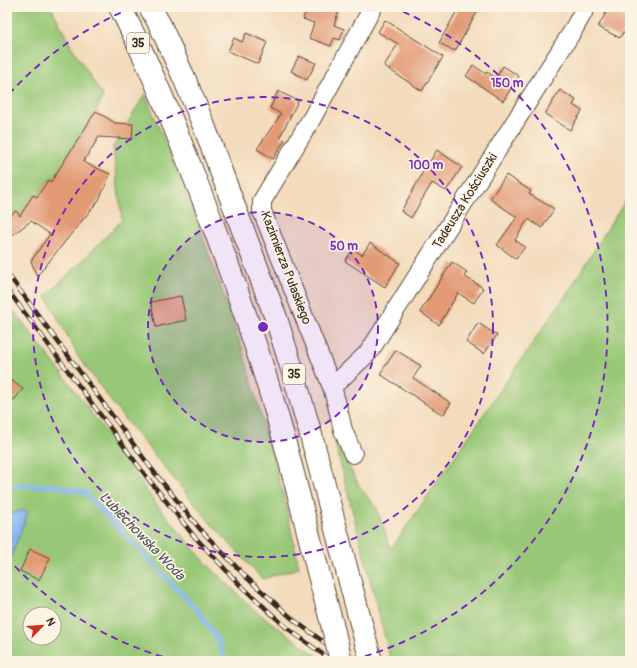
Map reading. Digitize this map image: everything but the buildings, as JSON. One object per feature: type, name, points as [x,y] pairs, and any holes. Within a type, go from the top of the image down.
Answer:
[{"type":"main road","name":"35","points":[[120,7],[138,42],[167,107],[238,292],[277,416],[341,661]]},
{"type":"main road","name":"35","points":[[150,7],[160,25],[185,80],[276,318],[311,435],[371,661]]},
{"type":"street","name":"Kazimierza Pułaskiego","points":[[353,454],[342,430],[338,405],[332,387],[262,211],[262,202],[312,118],[373,7]]},
{"type":"street","name":"Tadeusza Kościuszki","points":[[332,387],[369,352],[572,32],[586,7]]},
{"type":"green space","points":[[7,7],[51,7],[70,44],[103,97],[96,111],[51,182],[48,180],[37,197],[33,195],[21,215],[16,211],[7,218]]},
{"type":"green space","points":[[145,94],[197,221],[243,351],[286,505],[299,568],[262,579],[209,521],[122,416],[78,356],[46,296],[122,220],[113,147]]},
{"type":"green space","points":[[630,193],[630,661],[391,661],[334,439],[360,487],[377,509],[391,549],[568,292]]},
{"type":"green space","points":[[7,302],[110,438],[153,500],[205,562],[254,610],[324,661],[7,661]]},
{"type":"water","points":[[23,510],[28,512],[7,568],[7,515]]},
{"type":"waterway","name":"Lubiechowska Woda","points":[[7,485],[56,486],[84,492],[199,612],[217,639],[225,661]]},
{"type":"railway","points":[[7,273],[154,472],[200,529],[246,577],[295,621],[350,661]]},
{"type":"railway","points":[[7,289],[146,476],[193,535],[239,584],[287,628],[332,661]]}]
